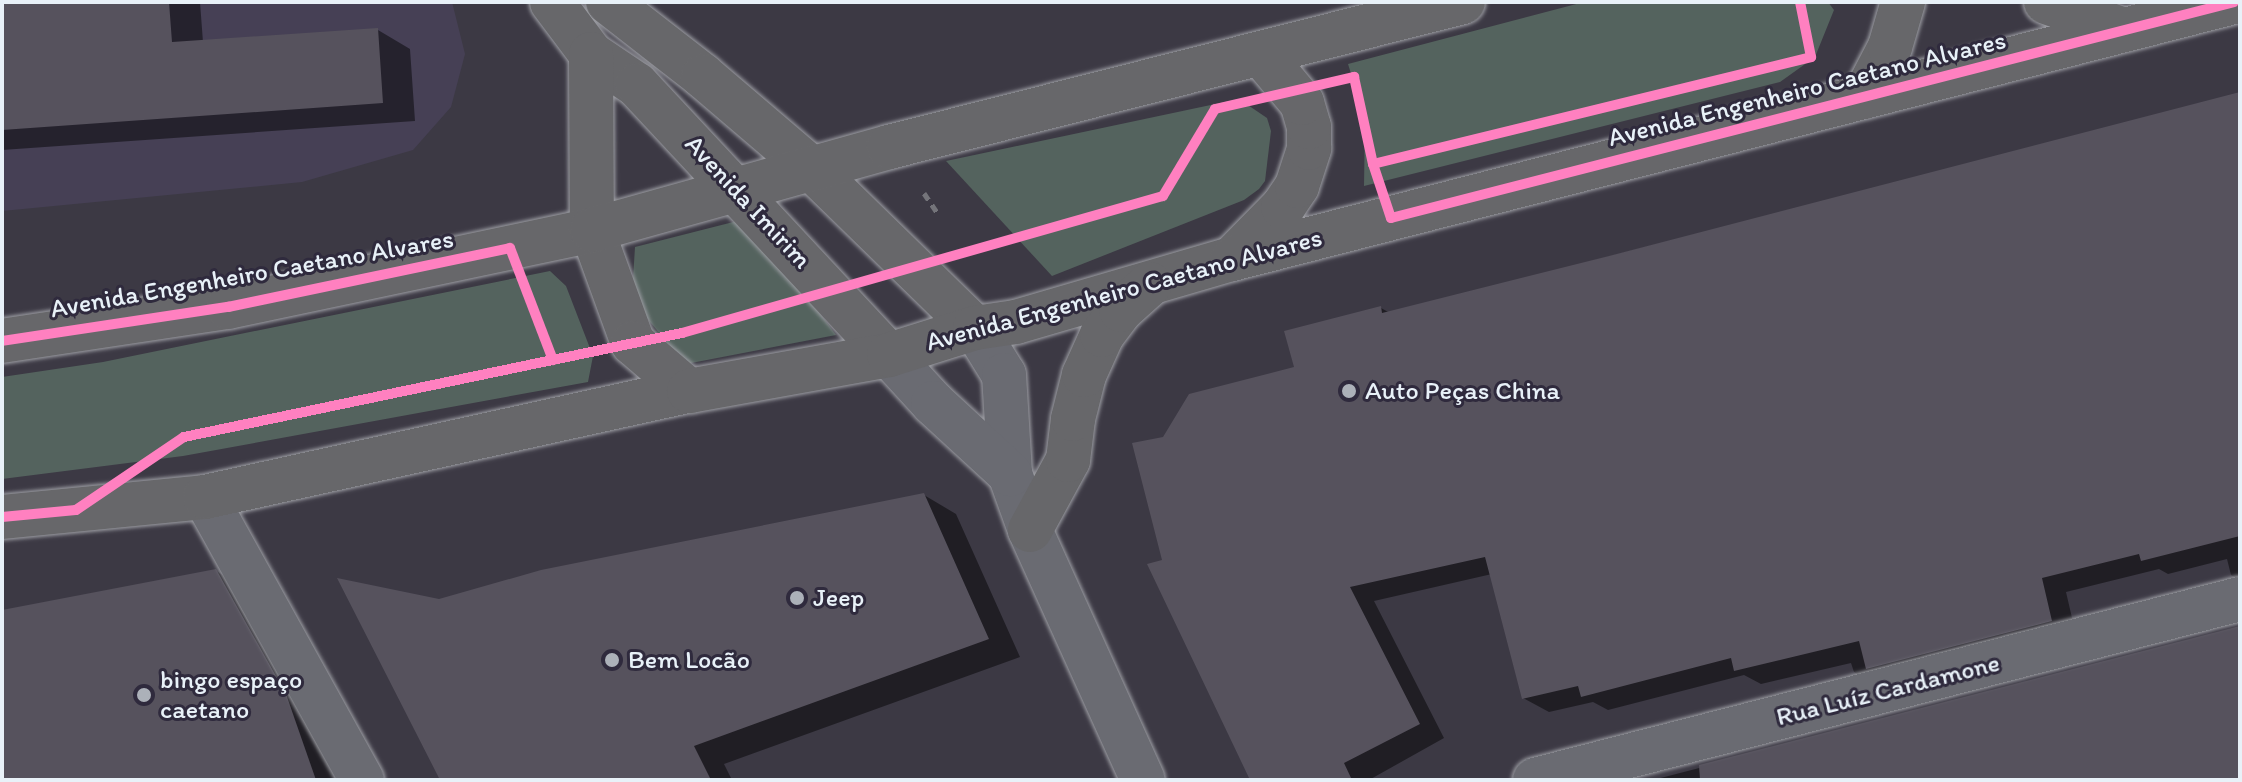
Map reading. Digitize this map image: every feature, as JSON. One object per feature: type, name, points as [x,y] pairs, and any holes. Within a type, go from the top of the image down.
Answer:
[{"type":"main road","name":"Avenida Imirim","points":[[552,2],[591,54],[637,85],[738,189],[889,355]]},
{"type":"main road","name":"Avenida Imirim","points":[[608,2],[703,76],[813,170],[975,328]]},
{"type":"main road","name":"Avenida Engenheiro Caetano Alvares","points":[[2,341],[228,307],[592,230],[889,147],[1463,2]]},
{"type":"main road","points":[[1864,97],[1890,47],[1903,2]]},
{"type":"main road","points":[[2046,2],[2124,30]]},
{"type":"main road","name":"Avenida Engenheiro Caetano Alvares","points":[[2,517],[205,497],[689,391],[889,355],[975,328],[1016,322],[1232,259],[2234,2]]},
{"type":"main road","points":[[591,54],[592,230],[633,343],[689,391]]},
{"type":"main road","points":[[1232,259],[1283,207],[1297,186],[1309,148],[1309,127],[1302,103],[1261,54]]},
{"type":"main road","points":[[1030,530],[1068,460],[1073,419],[1084,375],[1102,335],[1121,310],[1151,283]]},
{"type":"street","name":"Avenida Imirim","points":[[975,328],[1004,375],[1010,474],[1030,530],[1143,780]]},
{"type":"street","name":"Avenida Imirim","points":[[889,355],[933,403],[1010,474]]},
{"type":"street","points":[[205,497],[362,780]]},
{"type":"street","name":"Rua Luíz Cardamone","points":[[1535,780],[2240,599]]},
{"type":"shaded area","points":[[2,2],[452,2],[465,54],[451,107],[413,150],[302,182],[2,211]]},
{"type":"shaded area","points":[[1584,2],[1828,2],[1834,10],[1815,57],[1780,82],[1364,186],[1365,119],[1348,64]]},
{"type":"shaded area","points":[[1239,99],[1267,118],[1271,131],[1265,181],[1259,189],[1244,200],[1052,276],[946,161]]},
{"type":"shaded area","points":[[749,218],[836,335],[686,364],[650,322],[632,295],[635,247]]},
{"type":"shaded area","points":[[550,271],[566,286],[593,356],[588,382],[183,456],[2,479],[2,377],[103,362]]},
{"type":"building","points":[[2,2],[169,2],[172,42],[378,28],[383,103],[2,130]]},
{"type":"building","points":[[2240,92],[2240,536],[2141,561],[2139,554],[2042,578],[2052,621],[1866,669],[1859,641],[1734,671],[1731,658],[1581,697],[1578,686],[1522,699],[1485,557],[1350,587],[1420,724],[1344,763],[1352,780],[1250,780],[1147,564],[1162,560],[1132,443],[1163,437],[1189,394],[1294,367],[1284,331],[1381,306],[1382,313]]},
{"type":"building","points":[[924,493],[989,639],[694,746],[711,780],[440,780],[337,578],[439,599],[541,570]]},
{"type":"building","name":"bingo espaço caetano","points":[[216,569],[286,694],[316,780],[2,780],[2,610]]},
{"type":"building","points":[[2240,626],[2240,780],[1700,780],[1699,765]]},
{"type":"cycle path","points":[[2,517],[76,510],[184,437],[682,333],[1163,196],[1215,109],[1354,77],[1373,164],[1811,57],[1800,2]]},
{"type":"cycle path","points":[[1373,164],[1391,218],[2234,2]]},
{"type":"cycle path","points":[[2,341],[228,307],[510,248],[553,360]]},
{"type":"place","name":"Auto Peças China","points":[[1349,391]]},
{"type":"place","name":"Jeep","points":[[797,598]]},
{"type":"place","name":"Bem Locão","points":[[612,660]]},
{"type":"place","name":"bingo espaço caetano","points":[[144,695]]}]
